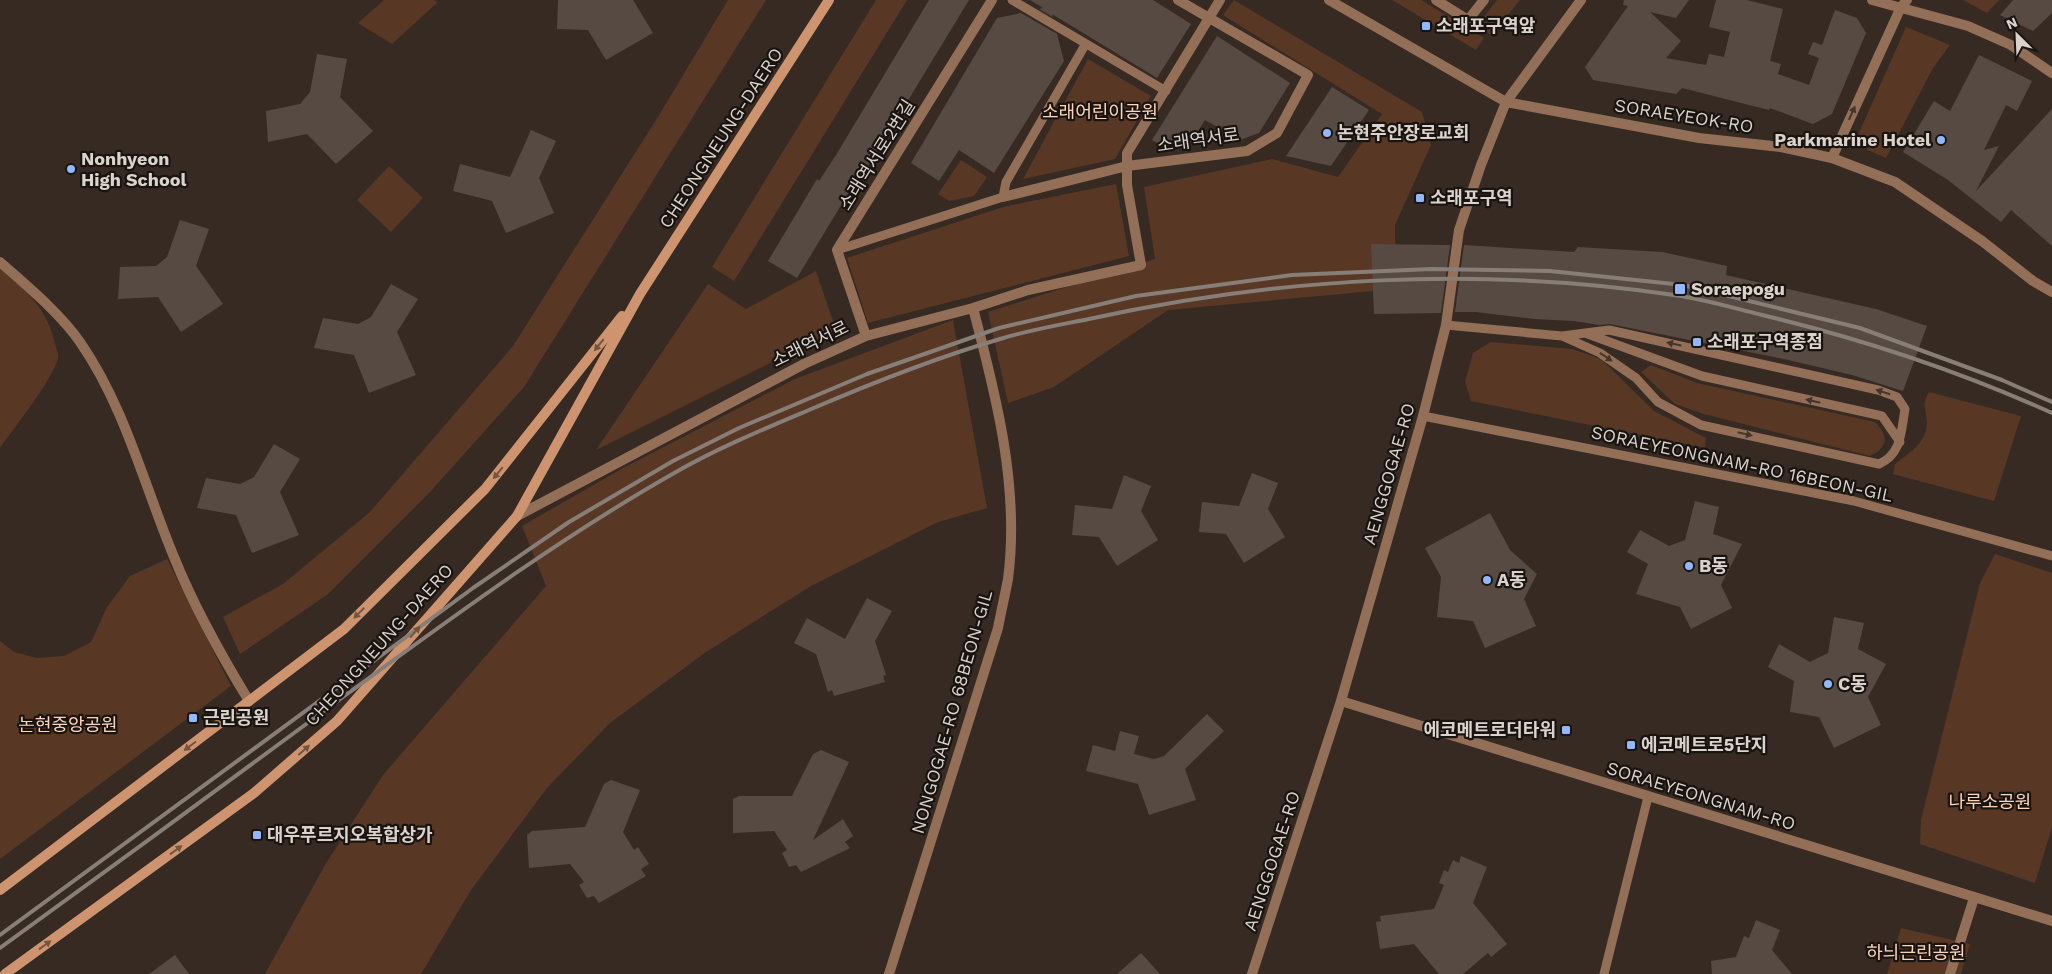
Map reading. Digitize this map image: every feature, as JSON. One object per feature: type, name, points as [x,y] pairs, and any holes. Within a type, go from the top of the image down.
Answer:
[{"type":"main road","name":"CHEONGNEUNG-DAERO","points":[[5,974],[254,793],[336,721],[517,516],[640,294],[829,0]]},
{"type":"main road","name":"CHEONGNEUNG-DAERO","points":[[0,890],[344,628],[485,488],[640,294]]},
{"type":"street","name":"소래역서로2번길","points":[[837,250],[992,0]]},
{"type":"street","points":[[1178,0],[1208,18]]},
{"type":"street","points":[[1127,166],[1127,153],[1220,0]]},
{"type":"street","name":"SORAEYEOK-RO","points":[[1329,0],[1506,102],[1699,138],[1781,147],[1832,158],[1895,182],[1982,241],[2033,281],[2052,292]]},
{"type":"street","points":[[1436,0],[1468,20],[1484,0]]},
{"type":"street","name":"AENGGOGAE-RO","points":[[1252,974],[1341,701],[1423,416],[1446,325],[1459,230],[1481,165],[1506,102],[1581,0]]},
{"type":"street","points":[[1872,0],[1904,3],[1968,26],[2011,45],[2052,73]]},
{"type":"street","points":[[1832,158],[1904,3]]},
{"type":"street","name":"소래역서로","points":[[1003,197],[1127,166],[1247,151],[1277,133],[1308,75],[1208,18]]},
{"type":"street","name":"소래역서로","points":[[517,516],[804,364],[866,336],[973,308],[1028,290],[1141,264],[1127,185],[1127,166]]},
{"type":"street","points":[[837,250],[866,336]]},
{"type":"street","points":[[0,262],[32,290],[80,341],[110,392],[174,557],[220,652],[249,701]]},
{"type":"street","name":"NONGOGAE-RO 68BEON-GIL","points":[[890,974],[998,628],[1008,579],[1011,523],[1007,462],[998,405],[973,308]]},
{"type":"street","name":"SORAEYEONGNAM-RO","points":[[1341,701],[1974,898],[2051,918]]},
{"type":"street","points":[[1950,974],[1974,898]]},
{"type":"lane","points":[[1012,0],[1085,45],[1166,91]]},
{"type":"lane","points":[[1003,197],[1006,182],[1085,45]]},
{"type":"lane","name":"소래역서로","points":[[837,250],[1003,197]]},
{"type":"lane","points":[[1446,325],[1562,336],[1581,332],[1609,330],[1878,390],[1897,397],[1905,409],[1900,442],[1895,454],[1889,460],[1879,464],[1701,424],[1658,402],[1636,378],[1600,353],[1562,336]]},
{"type":"lane","points":[[1581,332],[1702,376],[1882,416],[1900,442]]},
{"type":"lane","name":"SORAEYEONGNAM-RO 16BEON-GIL","points":[[1423,416],[1854,501],[2052,556]]},
{"type":"lane","points":[[1604,974],[1648,797]]},
{"type":"green space","points":[[384,0],[433,0],[438,2],[392,44],[358,23]]},
{"type":"green space","points":[[728,0],[766,0],[524,387],[430,492],[327,595],[240,654],[223,617],[283,584],[370,512],[513,346],[661,112]]},
{"type":"green space","points":[[876,0],[907,0],[734,281],[712,267]]},
{"type":"green space","points":[[1234,0],[1422,112],[1431,145],[1395,225],[1395,289],[1168,310],[1054,387],[1008,403],[988,312],[1155,259],[1144,187],[1272,159],[1338,177],[1382,114],[1223,15]]},
{"type":"green space","points":[[1392,0],[1421,0],[1484,38],[1476,50]]},
{"type":"green space","points":[[1497,0],[1520,0],[1492,35],[1475,28]]},
{"type":"green space","points":[[1963,0],[1999,0],[1987,13]]},
{"type":"green space","points":[[1906,27],[1950,45],[1933,68],[1886,158],[1854,144]]},
{"type":"green space","name":"소래어린이공원","points":[[1088,59],[1151,96],[1115,159],[1023,179]]},
{"type":"green space","points":[[961,160],[987,177],[974,196],[949,201],[938,194]]},
{"type":"green space","points":[[389,166],[423,198],[391,232],[357,200]]},
{"type":"green space","points":[[1116,184],[1129,256],[868,323],[847,258],[1003,207]]},
{"type":"green space","points":[[0,269],[18,284],[40,308],[50,328],[58,358],[49,378],[0,448]]},
{"type":"green space","points":[[816,271],[836,330],[596,450],[708,284],[746,309]]},
{"type":"green space","points":[[953,320],[987,508],[938,522],[811,586],[706,652],[610,723],[547,788],[471,890],[421,974],[265,974],[325,865],[383,775],[546,586],[522,526],[625,467],[795,379]]},
{"type":"green space","points":[[1491,342],[1572,349],[1601,359],[1654,411],[1706,438],[1705,448],[1471,401],[1465,382],[1473,353]]},
{"type":"green space","points":[[1651,365],[1697,383],[1875,422],[1883,432],[1885,441],[1876,453],[1870,456],[1704,414],[1675,404],[1641,372]]},
{"type":"green space","points":[[1929,392],[2021,416],[1994,501],[1893,474],[1895,464],[1916,447],[1924,436],[1927,422],[1925,404]]},
{"type":"green space","name":"나루소공원","points":[[1995,554],[2052,573],[2052,827],[2035,883],[1920,844],[1921,820],[1980,583]]},
{"type":"green space","name":"논현중앙공원","points":[[167,559],[231,686],[0,859],[0,641],[14,652],[37,658],[64,656],[91,642],[107,607],[130,576]]},
{"type":"green space","name":"하늬근린공원","points":[[1901,928],[1970,944],[1961,974],[1887,974]]},
{"type":"building","points":[[558,0],[633,0],[653,33],[606,60],[588,30],[557,29]]},
{"type":"building","points":[[929,0],[969,0],[867,168],[851,193],[849,192],[797,278],[768,261],[817,179],[819,181],[836,155]]},
{"type":"building","points":[[1030,0],[1153,0],[1191,24],[1157,78],[1052,14],[1053,17],[1039,9],[1043,8]]},
{"type":"building","points":[[1624,0],[1689,0],[1676,18],[1650,12],[1681,41],[1666,58],[1706,65],[1709,54],[1724,57],[1730,32],[1709,27],[1716,0],[1747,0],[1783,9],[1770,61],[1781,64],[1778,74],[1809,85],[1819,58],[1808,54],[1813,42],[1822,45],[1835,10],[1857,18],[1866,33],[1832,114],[1813,124],[1770,108],[1769,110],[1682,88],[1676,94],[1593,80],[1585,67],[1628,6],[1623,5]]},
{"type":"building","points":[[2013,0],[2052,0],[2052,13],[2033,31],[2000,15]]},
{"type":"building","points":[[1021,13],[1057,34],[1064,61],[994,173],[959,150],[939,181],[911,163],[997,18]]},
{"type":"building","points":[[1217,36],[1290,83],[1259,133],[1240,140],[1205,120],[1190,144],[1170,151],[1152,140]]},
{"type":"building","points":[[317,54],[347,59],[340,97],[373,131],[336,164],[307,134],[268,142],[266,111],[300,104],[310,92]]},
{"type":"building","points":[[1979,55],[2032,81],[2017,111],[2006,105],[1984,150],[1999,146],[1976,191],[2052,109],[2052,246],[2011,210],[2001,222],[1948,180],[1903,152],[1934,101],[1950,111]]},
{"type":"building","name":"논현주안장로교회","points":[[1332,87],[1369,110],[1331,166],[1286,156]]},
{"type":"building","points":[[531,130],[556,141],[539,178],[554,213],[506,233],[492,201],[453,191],[460,164],[510,177]]},
{"type":"building","points":[[180,220],[209,229],[196,266],[223,304],[181,332],[158,297],[118,299],[120,267],[156,266],[167,257]]},
{"type":"building","points":[[1371,244],[1450,245],[1441,313],[1374,314]]},
{"type":"building","points":[[1464,245],[1574,252],[1578,247],[1662,252],[1727,266],[1726,275],[1876,309],[1927,326],[1903,391],[1852,375],[1784,359],[1610,324],[1599,325],[1475,312],[1455,312]]},
{"type":"building","points":[[391,284],[418,299],[397,332],[416,375],[369,393],[354,355],[314,348],[323,318],[358,324],[371,317]]},
{"type":"building","points":[[274,444],[300,459],[280,492],[299,535],[252,553],[236,515],[197,508],[206,478],[240,484],[254,477]]},
{"type":"building","points":[[1252,473],[1278,483],[1268,509],[1285,537],[1244,563],[1226,534],[1199,532],[1202,502],[1239,506]]},
{"type":"building","points":[[1124,475],[1151,486],[1141,511],[1158,540],[1117,566],[1099,537],[1072,535],[1075,505],[1112,509]]},
{"type":"building","name":"B동","points":[[1695,501],[1719,507],[1713,534],[1742,544],[1721,585],[1732,608],[1691,629],[1680,607],[1636,594],[1648,564],[1627,552],[1640,530],[1669,546],[1685,540]]},
{"type":"building","name":"A동","points":[[1490,513],[1510,550],[1537,574],[1524,599],[1536,626],[1485,648],[1473,621],[1437,617],[1441,577],[1425,548]]},
{"type":"building","points":[[867,598],[892,611],[875,641],[886,675],[883,676],[885,682],[834,696],[832,690],[828,692],[816,654],[794,643],[807,618],[845,639]]},
{"type":"building","name":"C동","points":[[1834,617],[1864,623],[1858,649],[1886,664],[1868,697],[1881,725],[1834,748],[1819,717],[1790,712],[1794,681],[1768,667],[1779,644],[1810,662],[1828,653]]},
{"type":"building","points":[[1207,714],[1224,731],[1185,769],[1196,800],[1149,815],[1138,784],[1086,771],[1093,745],[1115,751],[1120,731],[1139,736],[1134,754],[1154,759],[1164,756]]},
{"type":"building","points":[[821,750],[849,762],[813,840],[843,819],[853,836],[845,842],[850,848],[801,872],[796,865],[789,867],[782,853],[787,850],[774,831],[733,833],[733,799],[739,796],[792,796],[813,754]]},
{"type":"building","points":[[611,780],[640,790],[623,832],[634,850],[638,847],[649,864],[641,869],[646,876],[599,903],[594,896],[587,898],[579,885],[584,882],[570,864],[529,868],[527,835],[532,831],[585,827],[604,784]]},
{"type":"building","points":[[1461,856],[1487,867],[1473,903],[1507,944],[1491,957],[1488,953],[1463,974],[1439,974],[1414,944],[1380,949],[1376,922],[1381,921],[1380,916],[1434,909],[1444,885],[1439,883],[1444,870],[1448,872],[1453,860],[1459,863]]},
{"type":"building","points":[[1756,920],[1780,930],[1772,950],[1792,974],[1712,974],[1711,961],[1736,957],[1744,936],[1749,938]]},
{"type":"building","points":[[1141,953],[1160,974],[1117,974]]},
{"type":"building","points":[[175,955],[189,974],[149,974]]},
{"type":"railway","points":[[0,935],[473,588],[569,522],[673,461],[739,428],[867,374],[999,328],[1136,296],[1292,275],[1431,269],[1550,271],[1683,285],[1860,328],[2002,380],[2052,402]]},
{"type":"railway","points":[[0,948],[468,607],[550,550],[633,497],[708,455],[833,400],[928,363],[976,346],[1022,333],[1161,305],[1234,293],[1307,285],[1380,280],[1454,279],[1528,281],[1601,286],[1696,299],[1799,324],[1910,357],[1982,383],[2052,413]]},
{"type":"place","name":"소래포구역앞","points":[[1426,26]]},
{"type":"place","name":"논현주안장로교회","points":[[1327,133]]},
{"type":"place","name":"Parkmarine Hotel","points":[[1941,140]]},
{"type":"place","name":"Nonhyeon High School","points":[[71,169]]},
{"type":"place","name":"소래포구역","points":[[1420,198]]},
{"type":"place","name":"Soraepogu","points":[[1680,289]]},
{"type":"place","name":"소래포구역종점","points":[[1697,342]]},
{"type":"place","name":"B동","points":[[1689,566]]},
{"type":"place","name":"A동","points":[[1487,580]]},
{"type":"place","name":"C동","points":[[1828,684]]},
{"type":"place","name":"근린공원","points":[[193,718]]},
{"type":"place","name":"에코메트로더타워","points":[[1566,730]]},
{"type":"place","name":"에코메트로5단지","points":[[1631,745]]},
{"type":"place","name":"대우푸르지오복합상가","points":[[257,835]]}]
